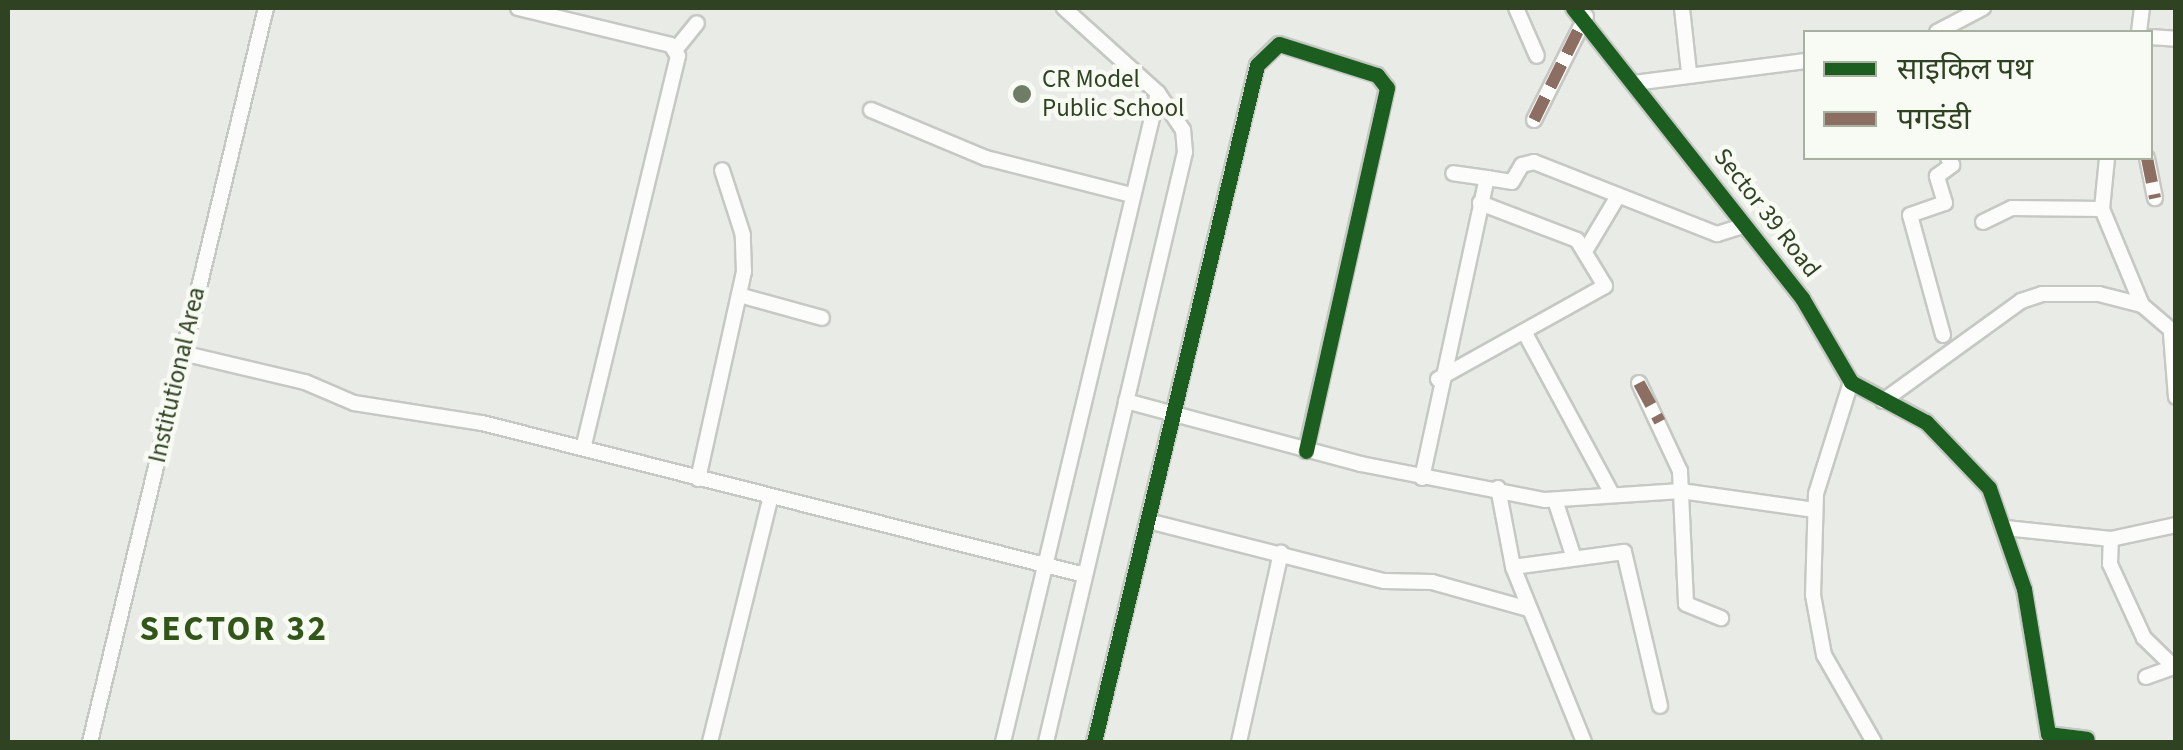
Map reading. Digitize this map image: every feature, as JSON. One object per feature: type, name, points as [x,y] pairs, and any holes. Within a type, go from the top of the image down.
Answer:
[{"type":"street","name":"Institutional Area","points":[[90,742],[266,8]]},
{"type":"street","points":[[518,8],[676,49]]},
{"type":"street","points":[[1046,742],[1184,152],[1183,130],[1158,93],[1064,8]]},
{"type":"street","points":[[1516,8],[1537,56]]},
{"type":"street","points":[[1682,8],[1689,72]]},
{"type":"street","points":[[1941,30],[1982,8]]},
{"type":"street","points":[[1534,120],[1579,12]]},
{"type":"street","name":"Sector 39 Road","points":[[1579,12],[1802,298],[1850,382]]},
{"type":"street","points":[[582,448],[676,49],[697,22]]},
{"type":"street","points":[[1094,742],[1152,522],[1257,66],[1279,44],[1377,75],[1387,88],[1306,450]]},
{"type":"street","points":[[1634,83],[1689,72],[1803,61]]},
{"type":"street","points":[[1004,742],[1158,93]]},
{"type":"street","points":[[871,110],[986,158],[1132,195]]},
{"type":"street","points":[[1943,334],[1910,215],[1945,203],[1937,176],[1952,165],[1949,160]]},
{"type":"street","points":[[2107,160],[2102,209],[2142,305]]},
{"type":"street","points":[[2147,160],[2154,198]]},
{"type":"street","points":[[1453,173],[1512,182],[1522,165],[1534,162],[1717,234],[1744,226]]},
{"type":"street","points":[[698,479],[745,252],[722,170]]},
{"type":"street","points":[[1422,478],[1438,380],[1487,178]]},
{"type":"street","points":[[1587,248],[1618,196]]},
{"type":"street","points":[[1438,380],[1526,335],[1606,286],[1587,248],[1480,203]]},
{"type":"street","points":[[1983,222],[2012,208],[2102,209]]},
{"type":"street","points":[[1883,401],[2021,301],[2064,292],[2142,305],[2158,312],[2174,334],[2176,397]]},
{"type":"street","points":[[739,295],[822,318]]},
{"type":"street","points":[[1526,335],[1612,494]]},
{"type":"street","points":[[182,353],[305,382],[371,407],[582,448],[770,500],[1085,575]]},
{"type":"street","points":[[1874,742],[1834,680],[1818,636],[1815,510],[1850,382],[1926,422],[1989,488],[2024,589],[2048,734],[2087,738]]},
{"type":"street","points":[[1640,383],[1676,457],[1686,604],[1722,618]]},
{"type":"street","points":[[1126,401],[1422,478],[1555,500],[1681,491],[1815,510]]},
{"type":"street","points":[[1498,488],[1512,567],[1584,742]]},
{"type":"street","points":[[710,742],[770,500]]},
{"type":"street","points":[[1555,500],[1574,558]]},
{"type":"street","points":[[1152,522],[1384,580],[1432,582],[1529,609]]},
{"type":"street","points":[[2005,528],[2111,539],[2176,525]]},
{"type":"street","points":[[2111,539],[2117,585],[2144,638],[2174,666],[2146,677]]},
{"type":"street","points":[[1239,742],[1281,552]]},
{"type":"street","points":[[1512,567],[1614,552],[1628,558],[1660,706]]},
{"type":"marked path","points":[[1534,120],[1585,17]]},
{"type":"marked path","points":[[2147,160],[2155,198]]},
{"type":"marked path","points":[[1639,383],[1660,422]]},
{"type":"cycle path","points":[[1573,8],[1802,298],[1851,382],[1926,422],[1989,488],[2024,589],[2048,734],[2087,739]]},
{"type":"cycle path","points":[[1094,742],[1257,65],[1279,44],[1377,75],[1387,88],[1306,451]]},
{"type":"place","name":"CR Model Public School","points":[[1022,94]]},
{"type":"district","name":"SECTOR 32","points":[[234,629]]}]
